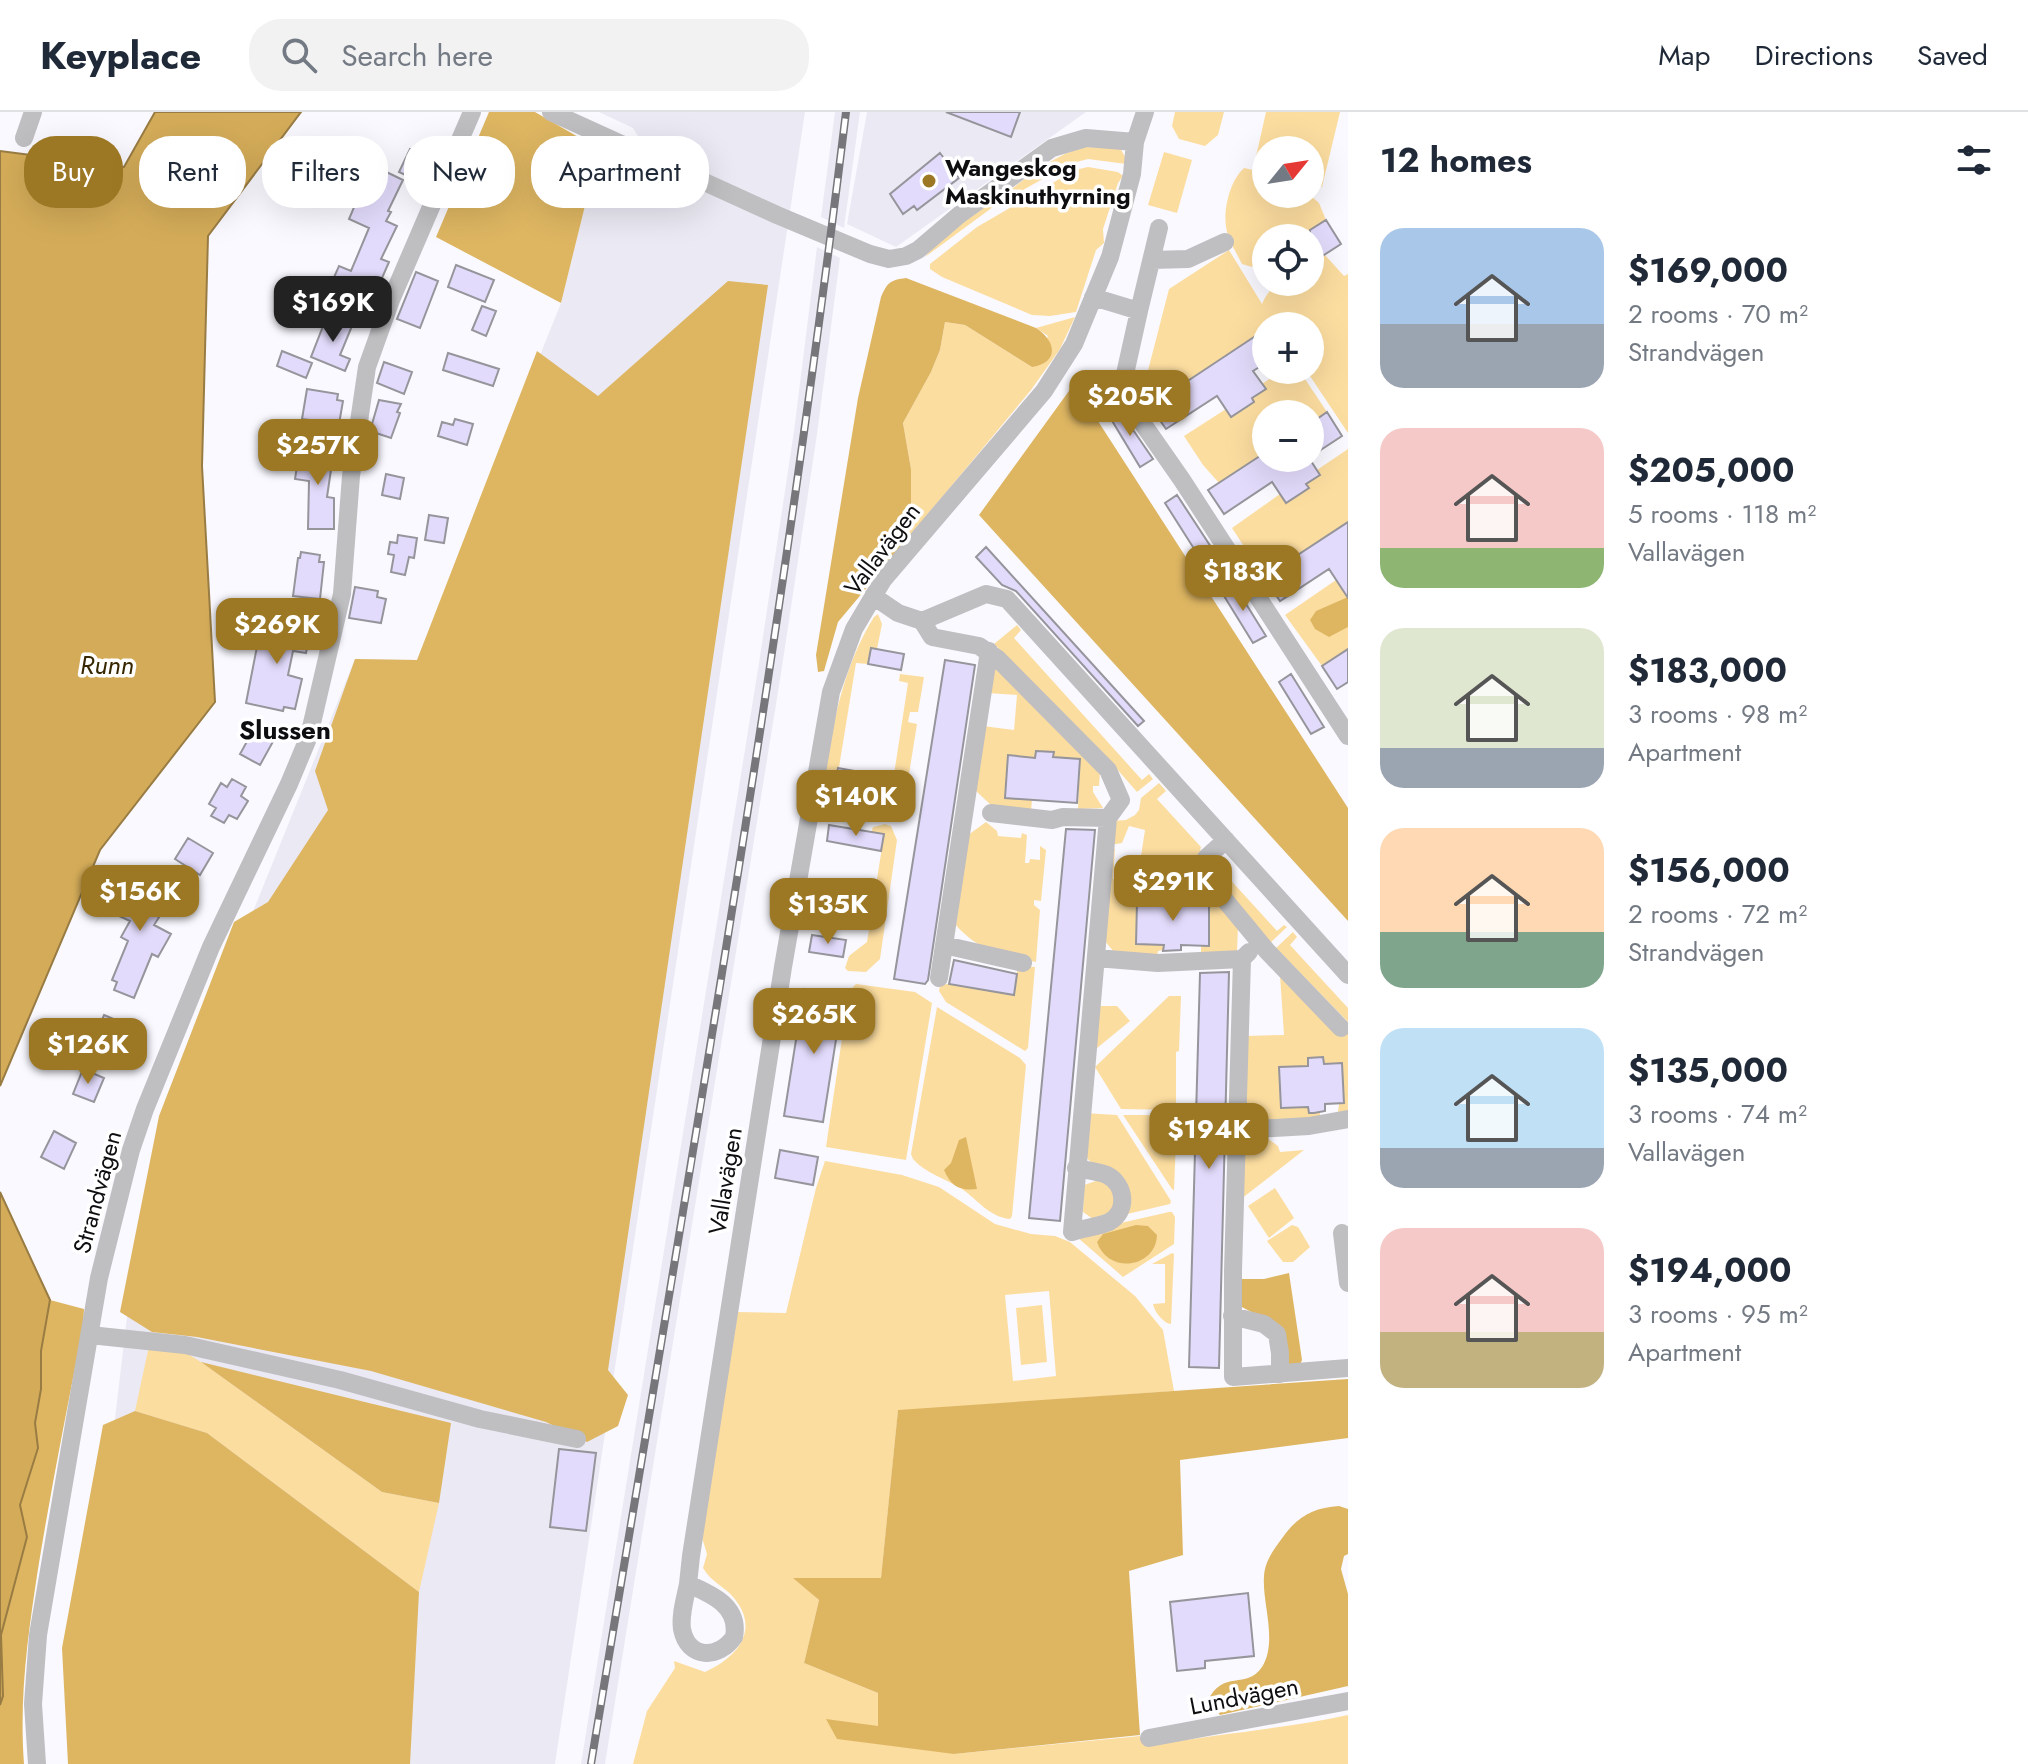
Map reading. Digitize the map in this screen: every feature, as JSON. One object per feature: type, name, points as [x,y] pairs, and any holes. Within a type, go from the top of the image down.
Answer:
[{"type":"street","points":[[25,136],[33,112]]},
{"type":"street","name":"Strandvägen","points":[[37,1764],[33,1704],[38,1635],[108,1241],[131,1150],[211,947],[309,736],[342,594],[351,476],[367,367],[391,300],[472,112]]},
{"type":"street","points":[[551,112],[777,215],[889,259],[918,250],[959,215],[1052,148],[1086,138],[1135,142]]},
{"type":"street","name":"Vallavägen","points":[[688,1584],[777,1003],[824,720],[840,663],[854,629],[896,564],[1044,391],[1074,344],[1114,243],[1132,174],[1135,142],[1145,112]]},
{"type":"street","points":[[1159,228],[1123,383],[1129,404],[1348,736]]},
{"type":"street","points":[[1152,260],[1188,259],[1225,242]]},
{"type":"street","points":[[1093,297],[1139,311]]},
{"type":"street","points":[[922,621],[986,594],[1007,599],[1348,975]]},
{"type":"street","points":[[873,596],[898,613],[922,621],[932,637],[938,640],[979,646],[989,651],[1108,770],[1121,800],[1108,818],[1076,1168]]},
{"type":"street","points":[[939,978],[989,651]]},
{"type":"street","points":[[991,813],[1052,820],[1063,817],[1108,818]]},
{"type":"street","points":[[1226,840],[1206,858],[1210,882],[1260,942],[1341,1028]]},
{"type":"street","points":[[1096,958],[1158,963],[1242,959],[1260,942]]},
{"type":"street","points":[[944,945],[1023,963]]},
{"type":"street","points":[[1242,959],[1233,1377],[1348,1368]]},
{"type":"street","points":[[1237,1130],[1309,1126],[1348,1119]]},
{"type":"street","points":[[1342,1233],[1348,1283]]},
{"type":"street","points":[[1232,1316],[1264,1324],[1277,1334],[1287,1374]]},
{"type":"street","points":[[90,1335],[185,1345],[340,1380],[480,1419],[577,1439]]},
{"type":"street","name":"Lundvägen","points":[[1149,1738],[1348,1701]]},
{"type":"shaded area","points":[[489,112],[535,112],[577,136],[531,136],[531,208],[584,208],[561,303],[436,237],[448,208],[515,208],[515,136],[479,136]]},
{"type":"shaded area","points":[[599,112],[805,112],[555,1764],[74,1764],[127,1317],[170,1117],[355,659],[417,660],[561,303],[584,208],[709,208],[709,136],[638,136],[633,128]]},
{"type":"shaded area","points":[[835,112],[860,112],[844,228],[821,217]]},
{"type":"shaded area","points":[[867,112],[1086,112],[896,247],[847,224]]},
{"type":"shaded area","points":[[1175,112],[1224,112],[1218,135],[1205,146],[1179,139],[1172,126]]},
{"type":"shaded area","points":[[1266,112],[1340,112],[1324,179],[1324,136],[1261,136]]},
{"type":"shaded area","points":[[1083,147],[1120,148],[1126,164],[1088,159],[1069,164],[993,207],[925,257],[952,231],[1032,174]]},
{"type":"shaded area","points":[[1164,152],[1192,160],[1177,213],[1148,205]]},
{"type":"shaded area","points":[[1088,167],[1118,172],[1123,176],[1103,229],[1104,243],[1096,250],[1076,312],[1032,315],[930,269],[930,264],[977,227],[1075,170]]},
{"type":"shaded area","points":[[1244,168],[1252,170],[1252,208],[1321,208],[1326,220],[1320,224],[1252,224],[1252,267],[1242,264],[1231,242],[1225,218],[1230,190]]},
{"type":"shaded area","points":[[817,247],[840,258],[782,667],[605,1764],[581,1764],[759,663],[794,431]]},
{"type":"shaded area","points":[[1229,250],[1252,288],[1252,296],[1257,296],[1262,304],[1266,296],[1324,296],[1325,255],[1344,276],[1348,274],[1348,433],[1315,384],[1324,384],[1324,312],[1252,312],[1252,338],[1150,406],[1144,386],[1169,289]]},
{"type":"shaded area","points":[[906,278],[1036,328],[1048,339],[1051,356],[1032,367],[965,325],[945,322],[940,350],[931,372],[903,423],[911,469],[911,514],[905,542],[838,622],[824,671],[818,672],[816,655],[858,398],[881,297],[890,283]]},
{"type":"shaded area","points":[[728,281],[768,285],[608,1370],[628,1395],[618,1426],[587,1442],[546,1422],[371,1371],[197,1337],[152,1332],[120,1312],[159,1116],[234,922],[268,902],[328,810],[315,771],[355,659],[417,660],[537,351],[598,396]]},
{"type":"shaded area","points":[[1075,317],[1060,349],[1031,390],[905,542],[911,514],[911,469],[903,423],[931,372],[940,350],[945,322],[965,325],[1032,367],[1048,336],[1036,328]]},
{"type":"shaded area","points":[[1074,384],[1348,808],[1348,921],[979,515]]},
{"type":"shaded area","points":[[1262,384],[1308,384],[1319,400],[1253,400],[1265,389]]},
{"type":"shaded area","points":[[1252,403],[1252,461],[1219,483],[1184,436],[1226,409],[1232,417]]},
{"type":"shaded area","points":[[1348,449],[1348,522],[1264,577],[1232,528],[1280,494],[1286,503],[1308,488],[1306,484],[1320,475],[1318,472],[1324,472],[1324,465]]},
{"type":"shaded area","points":[[1336,580],[1342,589],[1348,585],[1348,649],[1322,666],[1285,615]]},
{"type":"shaded area","points":[[1348,597],[1348,627],[1329,637],[1315,629],[1310,620],[1316,611]]},
{"type":"shaded area","points":[[878,614],[882,624],[877,649],[871,649],[868,664],[856,663],[834,798],[822,796],[833,727],[845,681],[862,638]]},
{"type":"shaded area","points":[[1017,625],[1021,630],[1014,638],[1142,780],[1149,774],[1153,779],[1137,792],[994,644]]},
{"type":"shaded area","points":[[996,668],[1100,773],[1099,786],[1093,786],[1093,792],[1103,808],[1078,809],[1080,760],[1053,757],[1053,753],[1035,758],[1008,756],[1005,797],[1032,800],[1031,811],[992,806],[976,791],[983,726],[1014,730],[1017,695],[987,693],[992,670]]},
{"type":"shaded area","points":[[900,674],[924,677],[918,712],[910,712],[908,722],[917,724],[906,793],[888,802],[882,800],[878,792],[891,794],[908,683],[899,681]]},
{"type":"shaded area","points":[[1159,783],[1166,791],[1157,799],[1201,847],[1198,860],[1238,927],[1237,952],[1201,954],[1201,945],[1209,945],[1209,902],[1182,901],[1181,896],[1164,896],[1164,903],[1137,902],[1136,944],[1163,945],[1157,958],[1114,952],[1104,940],[1110,848],[1115,849],[1113,879],[1137,882],[1145,830],[1129,826],[1122,843],[1110,845],[1112,821],[1126,820],[1135,815],[1141,798]]},
{"type":"shaded area","points":[[986,822],[997,831],[998,836],[1021,838],[1022,833],[1027,835],[1025,863],[1029,863],[1030,859],[1040,860],[1040,846],[1046,850],[1041,901],[1034,900],[1034,905],[1040,910],[1036,962],[992,951],[973,941],[956,925],[968,835]]},
{"type":"shaded area","points":[[891,826],[897,840],[880,959],[866,972],[848,971],[845,968],[849,956],[867,942],[884,835],[871,833],[873,827]]},
{"type":"shaded area","points":[[1216,864],[1277,931],[1284,925],[1287,927],[1270,943],[1214,879],[1212,868]]},
{"type":"shaded area","points":[[1293,932],[1297,937],[1290,945],[1348,1008],[1348,1022],[1276,948]]},
{"type":"shaded area","points":[[1018,966],[1035,967],[1028,1048],[1025,1051],[946,1002],[939,991],[940,985],[946,984],[1013,995]]},
{"type":"shaded area","points":[[1280,975],[1348,1031],[1348,1111],[1338,1112],[1339,1104],[1344,1103],[1323,1057],[1308,1058],[1308,1066],[1280,1067],[1309,1113],[1320,1113],[1320,1120],[1250,1121],[1244,1113],[1244,1036],[1284,1035]]},
{"type":"shaded area","points":[[856,984],[915,992],[932,1003],[906,1160],[826,1147],[849,991]]},
{"type":"shaded area","points":[[1169,996],[1181,996],[1179,1051],[1176,1052],[1176,1110],[1121,1109],[1095,1067]]},
{"type":"shaded area","points":[[1096,1006],[1117,1006],[1130,1021],[1091,1053]]},
{"type":"shaded area","points":[[937,1007],[1020,1058],[1026,1065],[1010,1219],[990,1212],[962,1189],[923,1168],[911,1154]]},
{"type":"shaded area","points":[[1084,1113],[1117,1115],[1170,1204],[1123,1215],[1128,1203],[1086,1157]]},
{"type":"shaded area","points":[[1123,1115],[1177,1115],[1174,1190],[1172,1189]]},
{"type":"shaded area","points":[[1261,1134],[1278,1146],[1280,1152],[1304,1150],[1241,1199],[1245,1137]]},
{"type":"shaded area","points":[[966,1137],[977,1189],[956,1186],[944,1170],[951,1163],[959,1140]]},
{"type":"shaded area","points":[[825,1161],[902,1175],[939,1187],[995,1224],[1070,1242],[1135,1296],[1163,1330],[1174,1391],[898,1411],[881,1579],[795,1578],[819,1600],[804,1663],[878,1693],[878,1727],[954,1754],[1140,1736],[1145,1744],[1157,1743],[1283,1727],[1348,1715],[1348,1764],[633,1764],[647,1711],[675,1668],[674,1661],[705,1672],[735,1651],[745,1632],[742,1610],[703,1568],[707,1554],[700,1531],[736,1312],[786,1313]],"holes":[[[1049,1291],[1056,1376],[1013,1381],[1005,1295]]]},
{"type":"shaded area","points":[[1099,1180],[1114,1187],[1115,1210],[1093,1219],[1083,1212],[1084,1185]]},
{"type":"shaded area","points":[[1275,1188],[1294,1218],[1269,1238],[1248,1206]]},
{"type":"shaded area","points":[[1169,1212],[1175,1217],[1174,1244],[1123,1277],[1077,1237],[1081,1232]]},
{"type":"shaded area","points":[[1136,1225],[1148,1226],[1157,1235],[1149,1255],[1131,1263],[1121,1263],[1103,1253],[1097,1242],[1103,1234]]},
{"type":"shaded area","points":[[1292,1225],[1298,1227],[1310,1247],[1293,1262],[1283,1262],[1267,1241]]},
{"type":"shaded area","points":[[1172,1253],[1171,1324],[1159,1316],[1153,1304],[1165,1303],[1165,1264],[1152,1264]]},
{"type":"shaded area","points":[[1289,1273],[1302,1360],[1298,1370],[1284,1368],[1261,1317],[1238,1305],[1237,1279],[1264,1279]]},
{"type":"shaded area","points":[[50,1300],[84,1309],[83,1328],[48,1509],[31,1618],[25,1666],[24,1764],[0,1764],[0,1705],[3,1696],[1,1635],[27,1537],[20,1506],[38,1448],[34,1423],[41,1389],[41,1351]]},
{"type":"shaded area","points":[[1042,1305],[1047,1362],[1021,1365],[1016,1308]]},
{"type":"shaded area","points":[[152,1332],[201,1362],[382,1492],[439,1503],[419,1592],[207,1433],[135,1411]]},
{"type":"shaded area","points":[[201,1362],[451,1423],[439,1503],[382,1492]]},
{"type":"shaded area","points":[[1348,1379],[1348,1438],[1180,1460],[1183,1555],[1129,1571],[1140,1735],[954,1754],[837,1739],[826,1719],[878,1726],[878,1693],[804,1663],[819,1600],[793,1578],[881,1578],[898,1410]]},
{"type":"shaded area","points":[[135,1411],[207,1433],[419,1592],[410,1764],[68,1764],[62,1648],[103,1425]]},
{"type":"shaded area","points":[[1339,1506],[1348,1509],[1348,1554],[1344,1556],[1341,1569],[1348,1594],[1348,1686],[1220,1715],[1208,1701],[1214,1691],[1227,1682],[1256,1674],[1267,1657],[1269,1634],[1264,1576],[1270,1555],[1300,1518],[1314,1511]]},
{"type":"water","name":"Runn","points":[[155,112],[301,112],[283,136],[262,136],[262,164],[246,185],[246,136],[141,136]]},
{"type":"water","name":"Runn","points":[[139,140],[139,208],[229,208],[208,236],[202,466],[215,702],[100,850],[0,1086],[0,151],[24,154],[24,208],[123,208],[124,167]]},
{"type":"water","points":[[0,1192],[50,1300],[41,1351],[41,1389],[35,1423],[38,1448],[20,1505],[27,1537],[1,1635],[3,1696],[0,1705]]},
{"type":"building","points":[[946,112],[1020,112],[1011,137]]},
{"type":"building","points":[[940,153],[959,178],[917,210],[914,206],[903,214],[890,194]]},
{"type":"building","points":[[388,173],[403,180],[388,211],[391,212],[386,221],[397,226],[381,259],[389,262],[372,301],[331,284],[339,266],[351,271],[369,228],[349,219],[354,208],[388,208]]},
{"type":"building","points":[[1326,220],[1341,244],[1324,255],[1324,224],[1320,224]]},
{"type":"building","points":[[456,265],[494,280],[485,302],[448,287]]},
{"type":"building","points":[[416,272],[438,281],[420,328],[397,319]]},
{"type":"building","points":[[482,306],[496,311],[486,336],[472,330]]},
{"type":"building","points":[[327,316],[352,326],[340,355],[350,359],[345,371],[311,357]]},
{"type":"building","points":[[1252,338],[1252,384],[1262,384],[1266,389],[1252,398],[1252,403],[1231,417],[1217,396],[1166,429],[1150,406]]},
{"type":"building","points":[[282,351],[312,363],[306,378],[277,366]]},
{"type":"building","points":[[448,353],[499,369],[493,386],[443,370]]},
{"type":"building","points":[[384,362],[412,372],[404,394],[377,383]]},
{"type":"building","points":[[307,389],[338,394],[337,400],[343,401],[339,424],[302,419]]},
{"type":"building","points":[[379,400],[401,404],[391,438],[370,431]]},
{"type":"building","points":[[1118,408],[1153,459],[1140,467],[1108,414]]},
{"type":"building","points":[[1327,412],[1342,436],[1324,448],[1324,414]]},
{"type":"building","points":[[455,419],[473,424],[467,445],[438,436],[442,422],[453,425]]},
{"type":"building","points":[[310,447],[328,450],[327,455],[333,456],[327,497],[334,498],[334,529],[308,529],[309,481],[295,479],[299,453],[309,454]]},
{"type":"building","points":[[1252,461],[1252,472],[1318,472],[1320,475],[1306,484],[1309,488],[1286,503],[1272,482],[1224,514],[1208,490]]},
{"type":"building","points":[[386,474],[404,478],[400,499],[382,495]]},
{"type":"building","points":[[1177,495],[1211,547],[1198,555],[1165,503]]},
{"type":"building","points":[[429,515],[448,518],[444,543],[425,540]]},
{"type":"building","points":[[1348,522],[1348,598],[1329,569],[1280,601],[1264,577]]},
{"type":"building","points":[[398,535],[417,538],[414,558],[409,557],[405,575],[391,572],[394,555],[388,554],[390,542],[397,543]]},
{"type":"building","points":[[986,547],[1144,721],[1138,726],[1016,591],[1002,585],[976,557]]},
{"type":"building","points":[[301,552],[320,555],[319,562],[324,562],[320,599],[293,596]]},
{"type":"building","points":[[1233,583],[1266,636],[1253,643],[1221,591]]},
{"type":"building","points":[[355,587],[378,591],[377,597],[386,599],[381,623],[349,618]]},
{"type":"building","points":[[269,619],[311,628],[306,653],[293,651],[288,675],[302,679],[295,709],[284,707],[283,711],[246,703],[261,626],[267,628]]},
{"type":"building","points":[[871,648],[904,654],[901,670],[868,664]]},
{"type":"building","points":[[1348,649],[1348,682],[1337,689],[1322,666]]},
{"type":"building","points":[[945,660],[975,665],[925,984],[894,979]]},
{"type":"building","points":[[1291,674],[1324,727],[1311,734],[1279,682]]},
{"type":"building","points":[[255,727],[275,738],[260,765],[240,754]]},
{"type":"building","points":[[1036,751],[1054,752],[1053,757],[1080,759],[1077,803],[1005,798],[1008,755],[1035,758]]},
{"type":"building","points":[[838,768],[893,778],[891,794],[835,785]]},
{"type":"building","points":[[232,779],[246,787],[241,796],[248,801],[237,819],[229,815],[224,823],[211,816],[216,808],[209,804],[221,783],[227,787]]},
{"type":"building","points":[[829,825],[884,834],[881,851],[827,841]]},
{"type":"building","points":[[1066,829],[1095,830],[1060,1221],[1029,1218]]},
{"type":"building","points":[[188,838],[213,853],[200,875],[175,859]]},
{"type":"building","points":[[158,877],[177,889],[154,925],[171,934],[158,957],[152,954],[134,998],[114,990],[117,982],[112,980],[128,941],[121,937],[130,921],[104,909],[113,888],[143,900]]},
{"type":"building","points":[[1164,896],[1182,896],[1182,901],[1209,902],[1209,946],[1181,945],[1181,950],[1163,951],[1164,945],[1136,944],[1137,902],[1164,903]]},
{"type":"building","points":[[812,935],[846,940],[843,957],[809,952]]},
{"type":"building","points":[[954,960],[1017,974],[1014,995],[949,984]]},
{"type":"building","points":[[1229,972],[1219,1368],[1189,1367],[1200,973]]},
{"type":"building","points":[[804,989],[843,995],[823,1122],[784,1116]]},
{"type":"building","points":[[104,1015],[116,1020],[95,1069],[85,1064]]},
{"type":"building","points":[[1323,1057],[1324,1064],[1342,1063],[1344,1103],[1325,1104],[1325,1111],[1314,1113],[1309,1113],[1308,1107],[1281,1108],[1279,1067],[1308,1066],[1308,1058]]},
{"type":"building","points":[[83,1069],[104,1078],[94,1102],[73,1094]]},
{"type":"building","points":[[54,1131],[76,1143],[64,1169],[41,1157]]},
{"type":"building","points":[[780,1150],[818,1157],[813,1185],[775,1178]]},
{"type":"building","points":[[559,1449],[596,1453],[586,1531],[550,1527]]},
{"type":"building","points":[[1248,1593],[1254,1656],[1205,1661],[1205,1668],[1177,1671],[1170,1602]]},
{"type":"railway","points":[[591,1764],[760,733],[820,319],[846,112]]},
{"type":"place","name":"Wangeskog Maskinuthyrning","points":[[929,181]]},
{"type":"district","name":"Slussen","points":[[285,730]]}]
